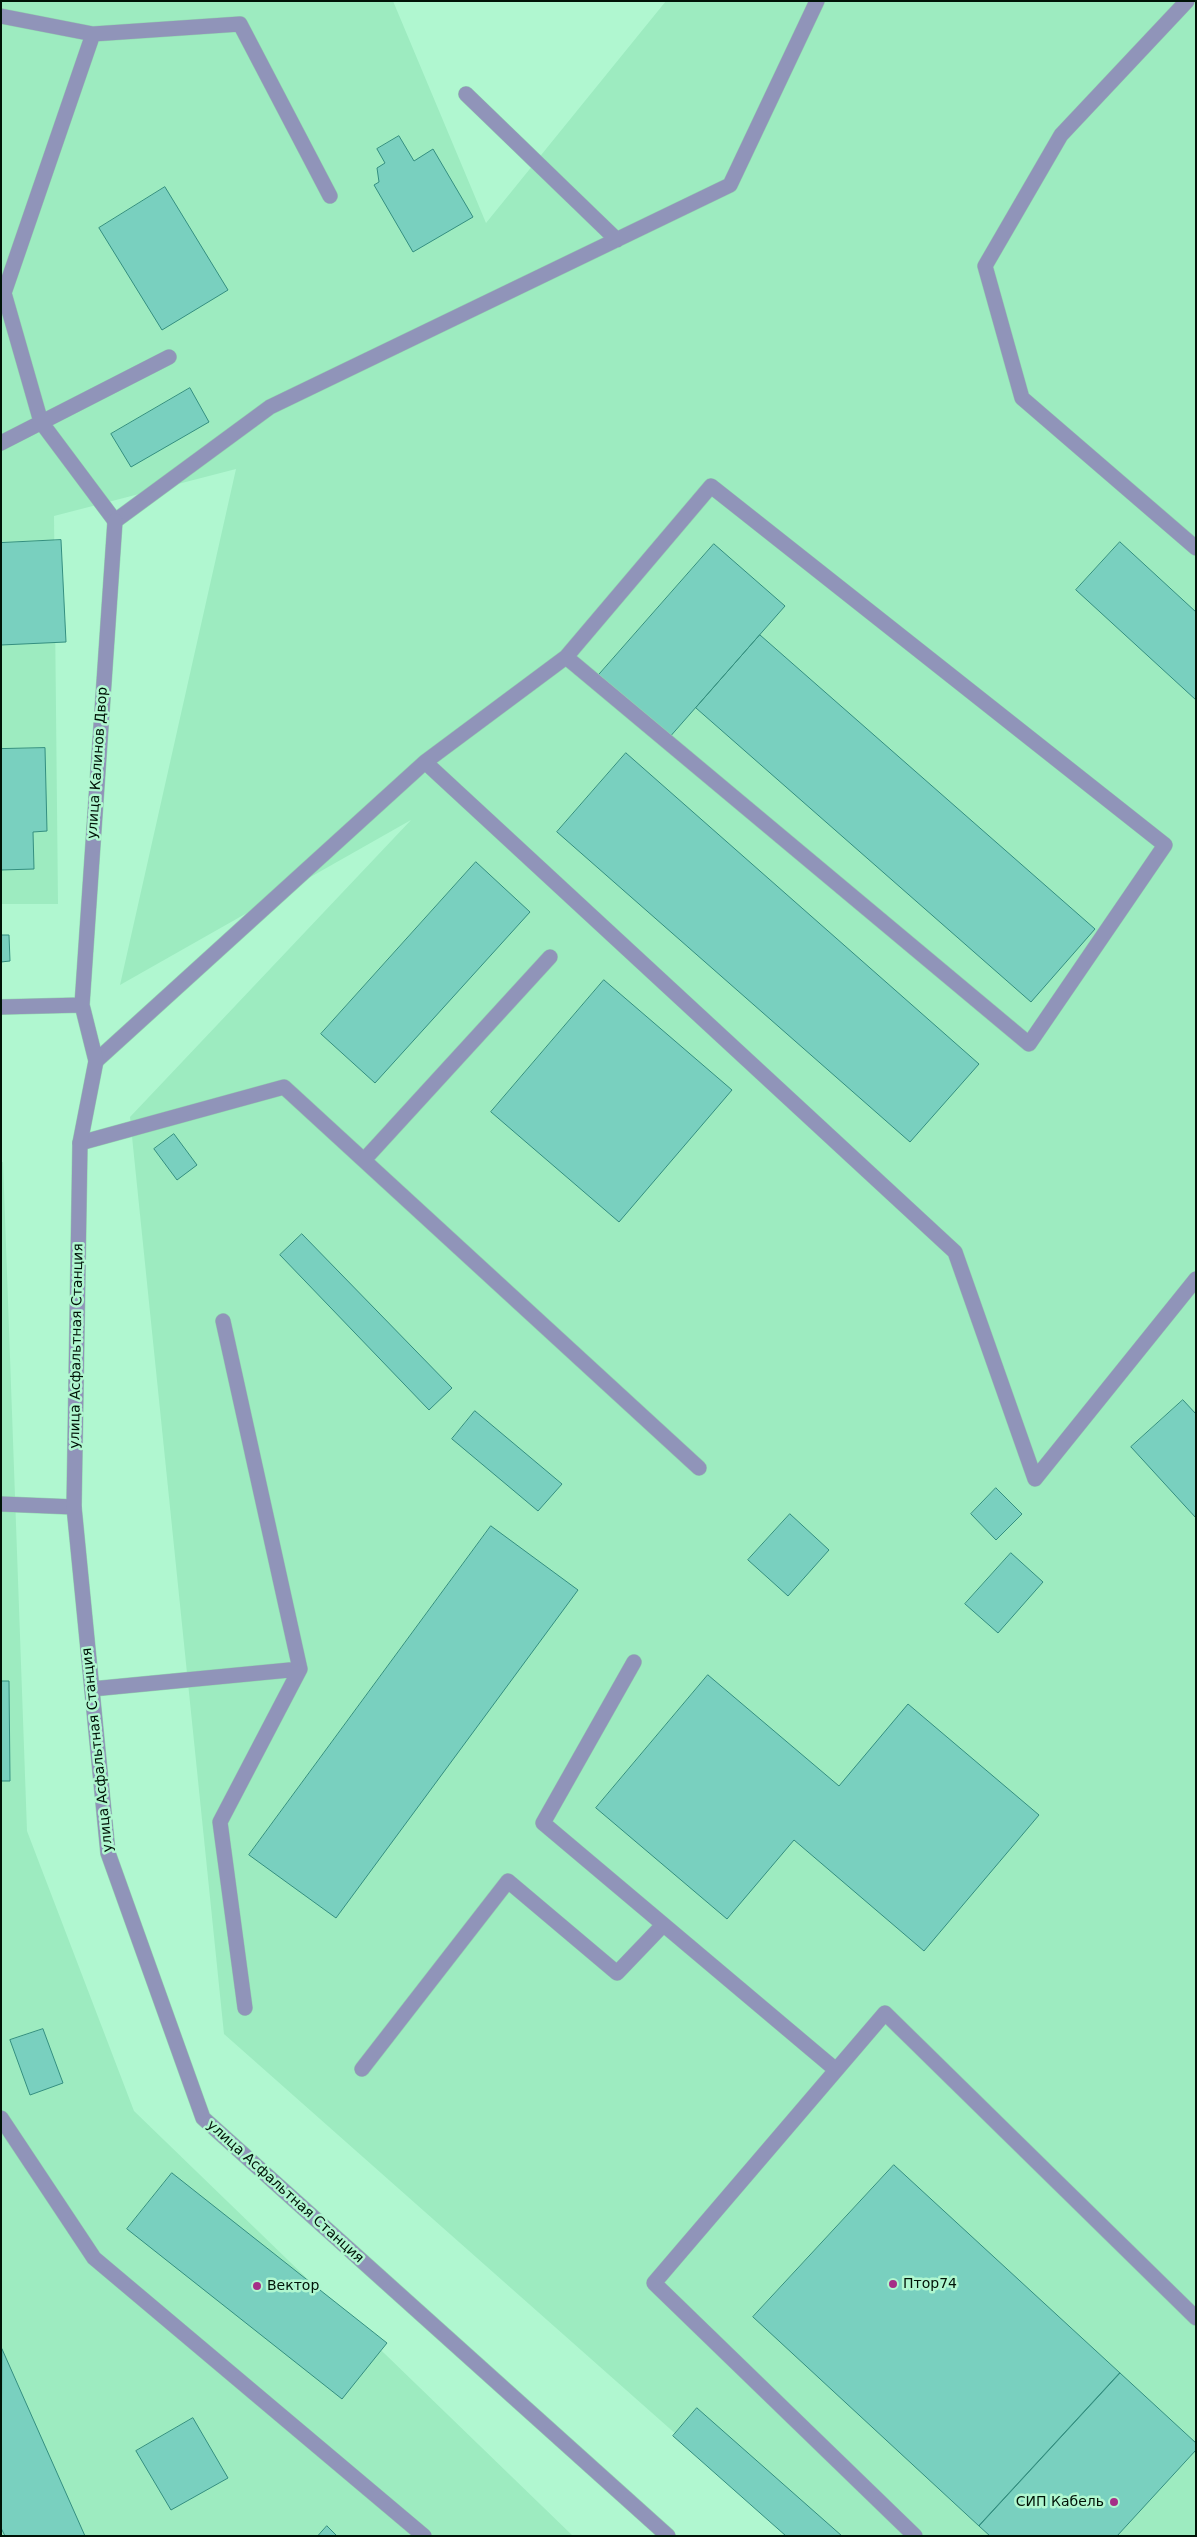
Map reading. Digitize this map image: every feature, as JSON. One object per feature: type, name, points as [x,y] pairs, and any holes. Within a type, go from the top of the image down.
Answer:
[{"type":"street","points":[[93,34],[4,293],[41,422],[115,521],[270,407],[730,185],[818,1]]},
{"type":"street","points":[[1187,1],[1060,135],[985,266],[1022,398],[1196,548]]},
{"type":"street","points":[[1,16],[93,34],[240,24],[330,196]]},
{"type":"street","points":[[466,94],[617,240]]},
{"type":"street","points":[[1,443],[169,357]]},
{"type":"street","points":[[96,1061],[426,762],[566,657],[711,486],[1165,845],[1029,1044],[566,657]]},
{"type":"street","name":"улица Калинов Двор","points":[[82,1005],[115,521]]},
{"type":"street","points":[[426,762],[954,1252],[1035,1479],[1196,1278]]},
{"type":"street","points":[[364,1160],[550,957]]},
{"type":"street","points":[[1,1007],[82,1005]]},
{"type":"street","name":"улица Асфальтная Станция","points":[[82,1005],[96,1061],[80,1143],[74,1507],[108,1853],[203,2118],[668,2536]]},
{"type":"street","points":[[80,1143],[284,1087],[699,1468]]},
{"type":"street","points":[[224,1321],[300,1669],[220,1822],[245,2008]]},
{"type":"street","points":[[1,1504],[74,1507]]},
{"type":"street","points":[[634,1662],[543,1823],[836,2070]]},
{"type":"street","points":[[92,1689],[300,1669]]},
{"type":"street","points":[[362,2069],[508,1881],[617,1973],[663,1925]]},
{"type":"street","points":[[915,2536],[654,2284],[885,2013],[1196,2318]]},
{"type":"street","points":[[1,2118],[94,2258],[424,2536]]},
{"type":"shaded area","points":[[1,1],[393,1],[486,223],[666,1],[1196,1],[1196,2536],[791,2536],[224,2034],[130,1117],[411,820],[120,985],[236,469],[54,516],[58,904],[1,904]]},
{"type":"shaded area","points":[[1,1162],[3,1162],[27,1831],[134,2111],[573,2536],[1,2536]]},
{"type":"building","points":[[399,136],[414,161],[433,149],[473,217],[413,252],[374,185],[379,182],[377,168],[385,163],[377,149]]},
{"type":"building","points":[[165,187],[228,290],[162,330],[99,228]]},
{"type":"building","points":[[190,388],[209,422],[131,467],[111,434]]},
{"type":"building","points":[[61,540],[66,642],[1,645],[1,543]]},
{"type":"building","points":[[1120,542],[1196,612],[1196,700],[1076,590]]},
{"type":"building","points":[[714,544],[785,606],[668,739],[597,677]]},
{"type":"building","points":[[760,635],[1095,929],[1031,1002],[696,708]]},
{"type":"building","points":[[45,748],[47,831],[33,832],[34,869],[1,870],[1,749]]},
{"type":"building","points":[[626,753],[979,1064],[910,1142],[557,832]]},
{"type":"building","points":[[476,862],[530,912],[375,1083],[321,1034]]},
{"type":"building","points":[[1,935],[9,935],[10,961],[1,962]]},
{"type":"building","points":[[604,980],[732,1090],[619,1222],[491,1112]]},
{"type":"building","points":[[174,1134],[197,1165],[177,1180],[154,1149]]},
{"type":"building","points":[[302,1234],[452,1388],[429,1410],[280,1255]]},
{"type":"building","points":[[1183,1400],[1196,1414],[1196,1518],[1131,1447]]},
{"type":"building","points":[[475,1411],[562,1484],[538,1511],[452,1439]]},
{"type":"building","points":[[996,1488],[1022,1514],[996,1540],[971,1514]]},
{"type":"building","points":[[790,1514],[829,1550],[788,1596],[748,1560]]},
{"type":"building","points":[[491,1526],[578,1590],[336,1918],[249,1855]]},
{"type":"building","points":[[1011,1553],[1043,1582],[998,1633],[965,1604]]},
{"type":"building","points":[[708,1675],[839,1786],[908,1704],[1039,1815],[924,1951],[794,1840],[727,1919],[596,1808]]},
{"type":"building","points":[[1,1681],[9,1681],[10,1781],[1,1781]]},
{"type":"building","points":[[43,2029],[63,2083],[30,2095],[10,2040]]},
{"type":"building","points":[[894,2165],[1120,2373],[979,2526],[753,2317]]},
{"type":"building","name":"Вектор","points":[[172,2173],[387,2343],[342,2399],[127,2229]]},
{"type":"building","points":[[2,2349],[85,2536],[5,2536],[1,2528]]},
{"type":"building","points":[[1120,2373],[1196,2443],[1196,2450],[1117,2536],[990,2536],[979,2526]]},
{"type":"building","points":[[697,2408],[842,2536],[786,2536],[673,2436]]},
{"type":"building","points":[[193,2418],[228,2478],[171,2510],[136,2451]]},
{"type":"building","points":[[327,2526],[337,2536],[318,2536]]},
{"type":"place","name":"Птор74","points":[[893,2284]]},
{"type":"place","name":"Вектор","points":[[257,2286]]},
{"type":"place","name":"СИП Кабель","points":[[1114,2502]]}]
